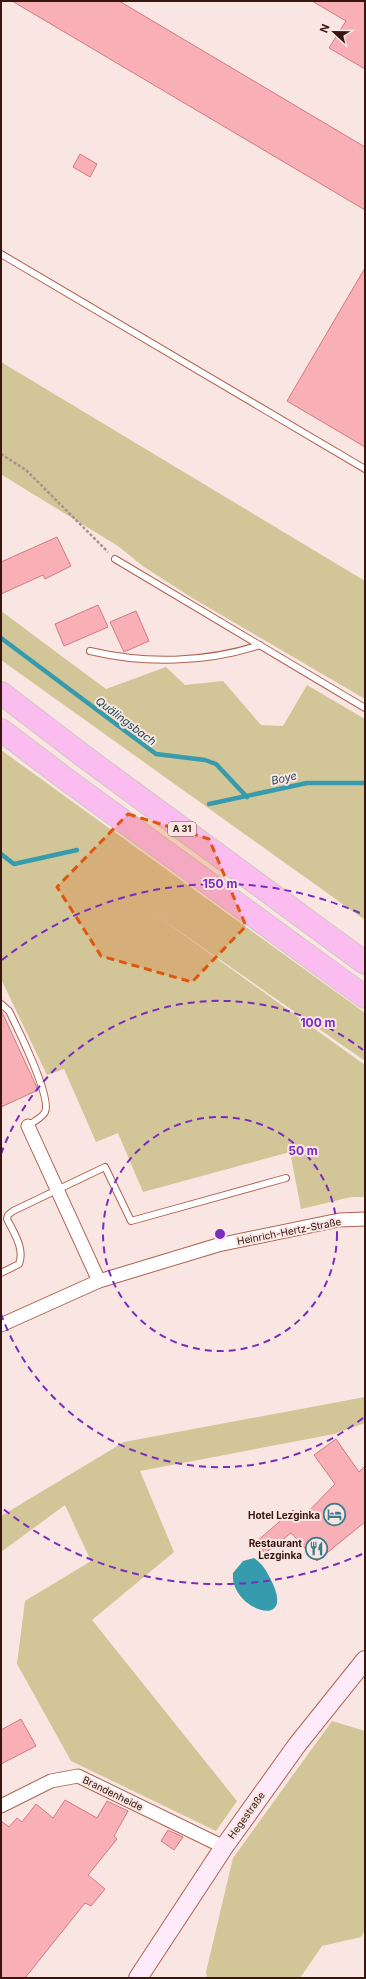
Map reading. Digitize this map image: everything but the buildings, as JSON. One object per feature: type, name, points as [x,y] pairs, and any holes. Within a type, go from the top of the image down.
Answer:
[{"type":"highway","name":"A 31","points":[[1,693],[86,758],[365,963]]},
{"type":"highway","name":"A 31","points":[[1,730],[365,998]]},
{"type":"street","points":[[28,1126],[99,1281]]},
{"type":"street","name":"Heinrich-Hertz-Straße","points":[[1,1325],[99,1281],[218,1245],[339,1220],[365,1219]]},
{"type":"street","name":"Hegestraße","points":[[138,1978],[224,1847],[297,1745],[365,1660]]},
{"type":"street","name":"Brandenheide","points":[[1,1806],[50,1781],[78,1776],[224,1847]]},
{"type":"lane","points":[[1,254],[365,469]]},
{"type":"lane","points":[[115,559],[365,708]]},
{"type":"lane","points":[[90,651],[122,658],[196,659],[209,658],[260,645]]},
{"type":"lane","points":[[1,1004],[9,1011],[44,1091],[47,1106],[45,1113],[28,1126]]},
{"type":"lane","points":[[1,1273],[19,1264],[22,1258],[21,1250],[7,1219],[8,1215],[57,1189],[105,1167],[131,1221],[286,1178]]},
{"type":"path","points":[[1,454],[26,470],[115,559]]},
{"type":"highlighted area","points":[[128,814],[209,839],[246,926],[192,982],[101,956],[57,887]]},
{"type":"shaded area","points":[[1,362],[365,581],[365,699],[194,599],[144,567],[118,546],[2,475],[1,476]]},
{"type":"shaded area","points":[[1,611],[106,689],[166,667],[185,685],[223,681],[261,725],[283,726],[307,685],[365,719],[365,920],[1,660]]},
{"type":"shaded area","points":[[1,750],[365,1013],[365,1061],[156,915],[365,1065],[365,1197],[351,1197],[301,1209],[290,1152],[143,1192],[118,1133],[96,1142],[64,1069],[47,1075],[1,979]]},
{"type":"shaded area","points":[[365,1397],[365,1423],[334,1434],[140,1471],[174,1552],[92,1620],[237,1801],[216,1831],[71,1761],[17,1664],[25,1601],[91,1561],[65,1505],[1,1552],[1,1516],[124,1442]]},
{"type":"shaded area","points":[[332,1721],[365,1731],[365,1930],[361,1937],[322,1946],[300,1978],[207,1978],[206,1972],[233,1858]]},
{"type":"water","points":[[254,1558],[260,1563],[272,1582],[277,1597],[275,1607],[269,1611],[260,1610],[250,1605],[241,1597],[235,1586],[233,1573],[243,1561]]},
{"type":"waterway","name":"Quälingsbach","points":[[1,638],[156,754],[205,760],[216,764],[247,797]]},
{"type":"waterway","name":"Boye","points":[[209,804],[307,783],[365,783]]},
{"type":"waterway","name":"Boye","points":[[1,854],[14,864],[77,850]]},
{"type":"place","name":"Hotel Lezginka","points":[[335,1515]]},
{"type":"place","name":"Restaurant Lezginka","points":[[317,1549]]}]
